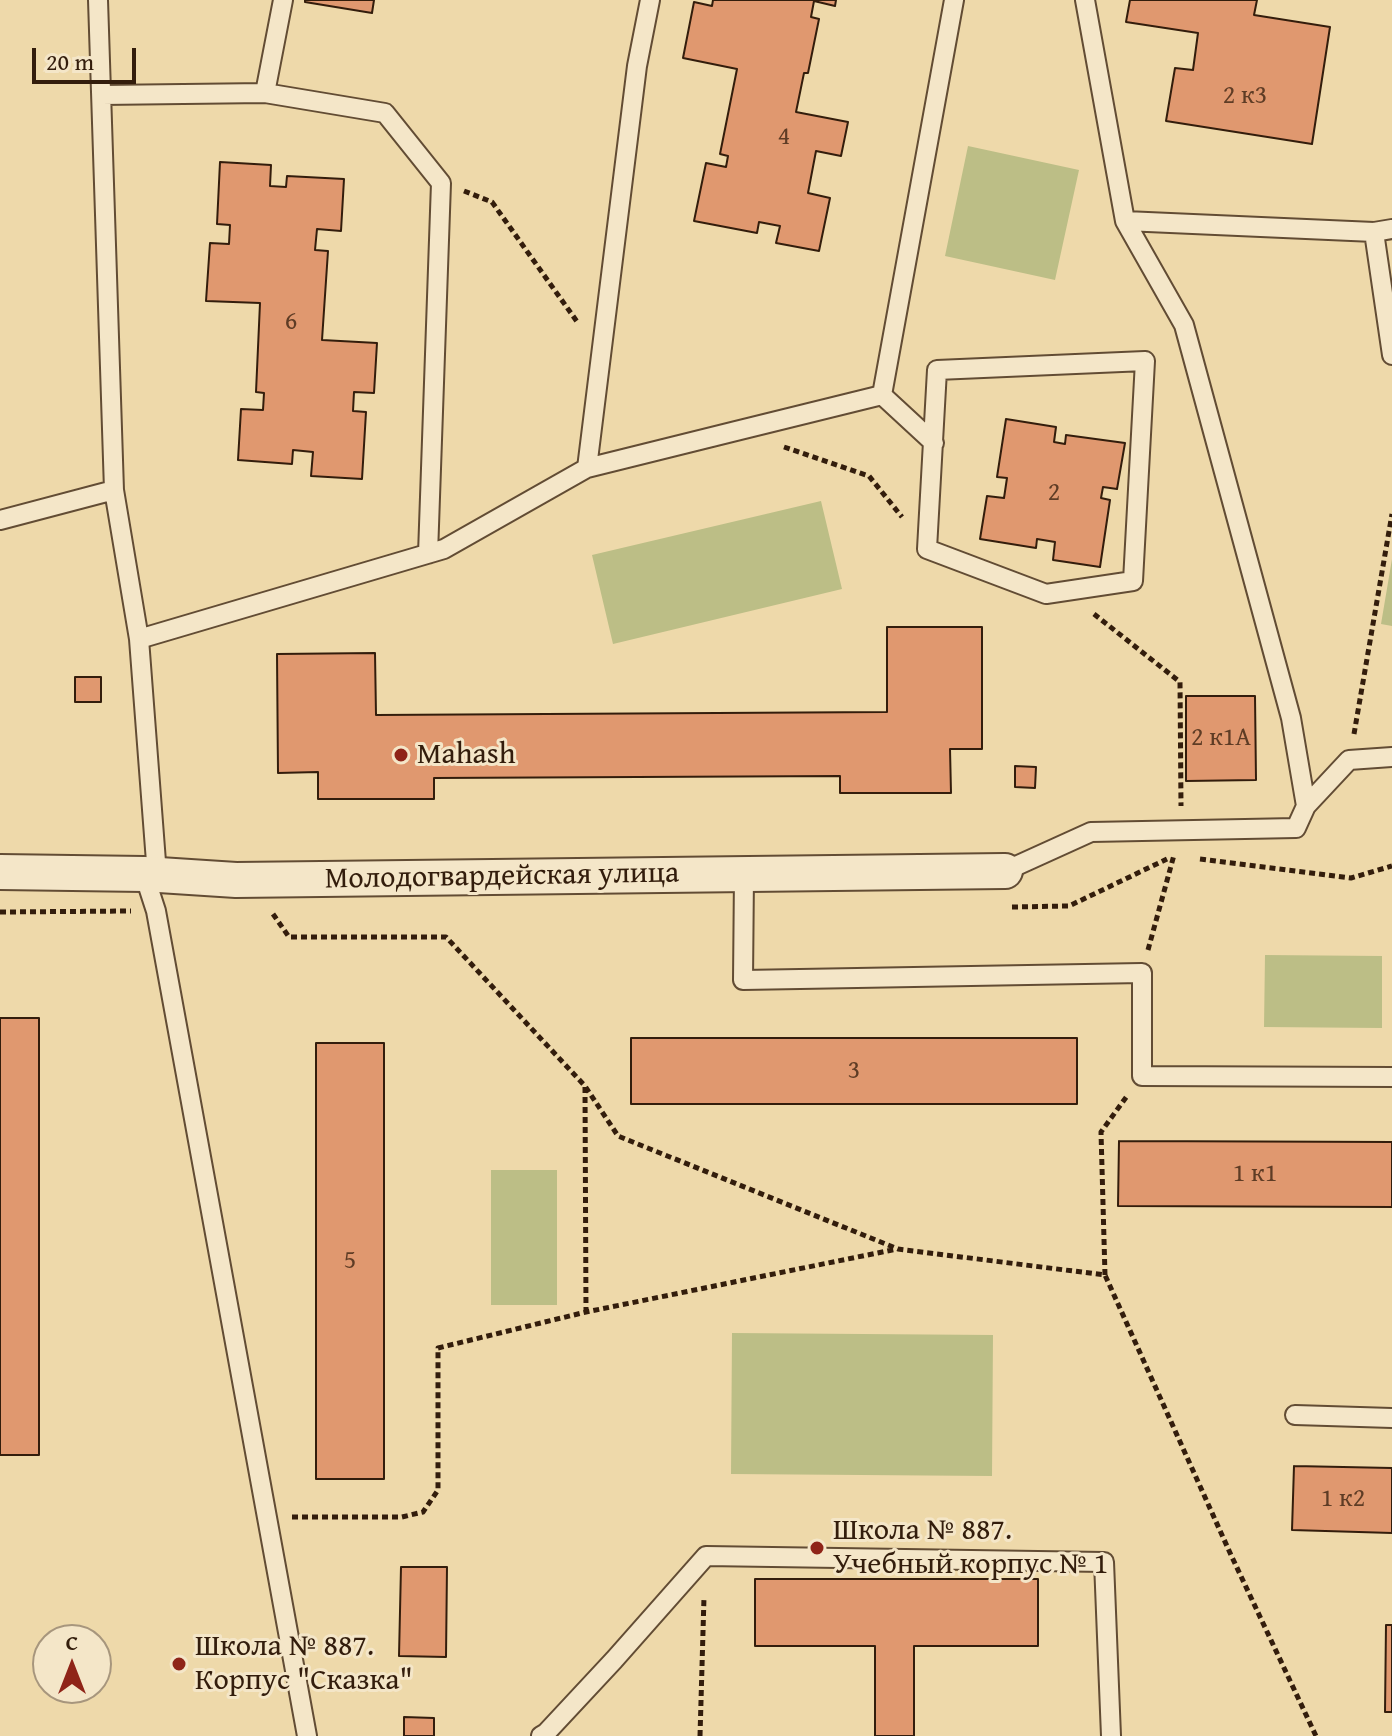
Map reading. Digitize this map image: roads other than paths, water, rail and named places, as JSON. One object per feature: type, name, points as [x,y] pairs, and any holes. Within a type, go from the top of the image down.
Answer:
[{"type":"street","name":"Молодогвардейская улица","points":[[0,872],[150,874],[236,880],[1005,871]]},
{"type":"lane","points":[[98,0],[114,490],[139,639],[150,874],[307,1736]]},
{"type":"lane","points":[[265,93],[283,0]]},
{"type":"lane","points":[[587,468],[637,66],[650,0]]},
{"type":"lane","points":[[882,395],[954,0]]},
{"type":"lane","points":[[1085,0],[1125,221],[1184,325],[1291,718],[1306,806]]},
{"type":"lane","points":[[102,95],[265,93],[385,113],[441,183],[428,554]]},
{"type":"lane","points":[[1125,221],[1383,231],[1392,355]]},
{"type":"lane","points":[[1145,361],[1133,581],[1046,594],[927,549],[934,443],[937,370],[1145,361]]},
{"type":"lane","points":[[139,639],[444,549],[587,468],[882,395]]},
{"type":"lane","points":[[882,395],[934,443]]},
{"type":"lane","points":[[0,520],[114,490]]},
{"type":"lane","points":[[1005,871],[1091,832],[1296,828],[1306,806],[1349,760],[1392,757]]},
{"type":"lane","points":[[744,875],[743,980],[1142,973],[1142,1076],[1392,1077]]},
{"type":"lane","points":[[1295,1415],[1392,1418]]},
{"type":"lane","points":[[541,1736],[706,1556],[1104,1562],[1111,1736]]},
{"type":"place","name":"Mahash","points":[[401,755]]},
{"type":"place","name":"Школа № 887. Учебный корпус № 1","points":[[817,1548]]},
{"type":"place","name":"Школа № 887. Корпус \"Сказка\"","points":[[179,1664]]}]
